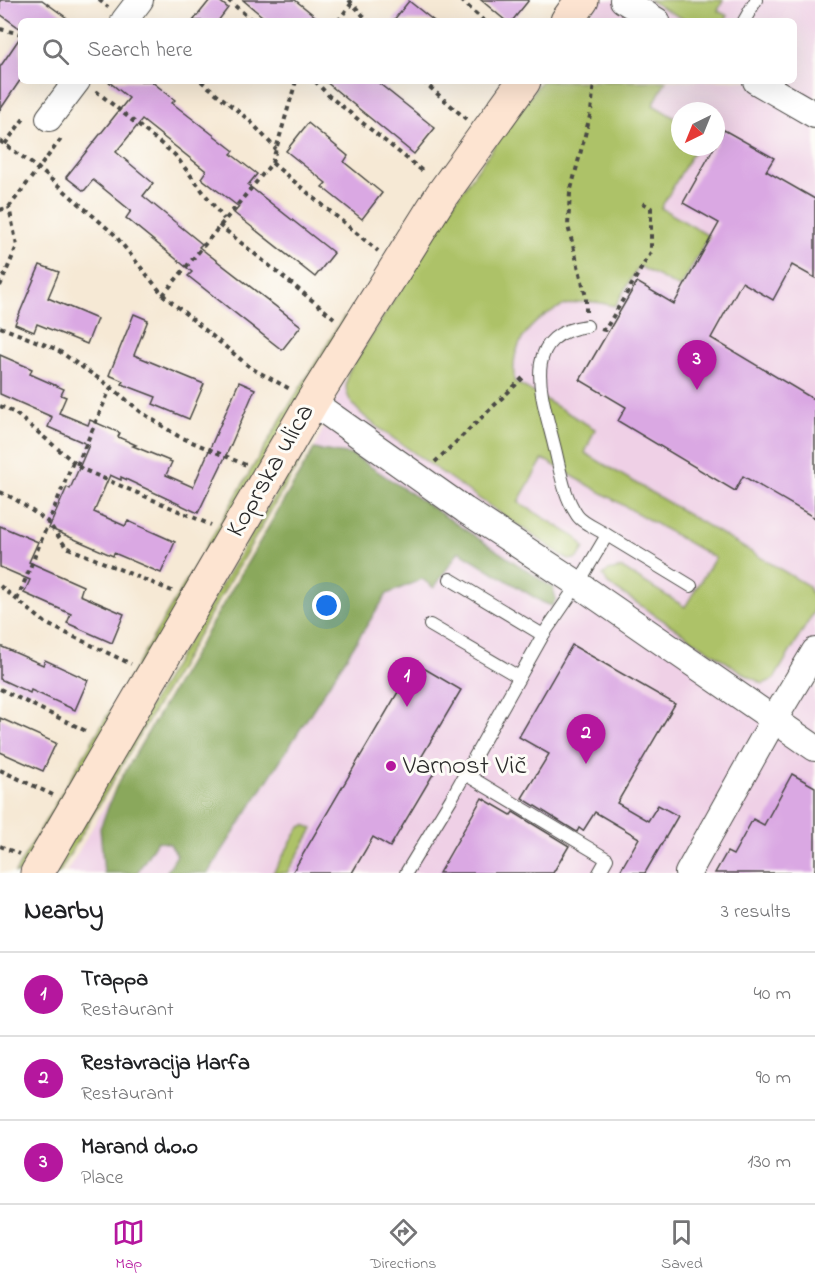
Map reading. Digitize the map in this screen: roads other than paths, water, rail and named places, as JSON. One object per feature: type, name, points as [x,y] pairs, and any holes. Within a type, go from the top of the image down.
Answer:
[{"type":"street","points":[[116,14],[140,0]]},
{"type":"street","points":[[569,18],[582,0]]},
{"type":"street","points":[[623,0],[652,18]]},
{"type":"street","points":[[57,125],[82,84]]},
{"type":"street","name":"Koprska ulica","points":[[29,864],[441,196],[522,84]]},
{"type":"street","points":[[761,84],[815,115]]},
{"type":"street","points":[[312,402],[465,510],[578,584],[815,748]]},
{"type":"street","points":[[688,873],[815,651]]},
{"type":"lane","points":[[746,18],[756,0]]},
{"type":"lane","points":[[587,326],[573,328],[551,342],[545,351],[539,371],[540,385],[565,491],[578,517],[691,586]]},
{"type":"lane","points":[[406,873],[543,635],[578,584],[607,535]]},
{"type":"lane","points":[[450,579],[543,635]]},
{"type":"lane","points":[[430,625],[519,677]]},
{"type":"lane","points":[[465,774],[607,859],[599,873]]},
{"type":"place","name":"Marand d.o.o","points":[[697,390]]},
{"type":"place","name":"Trappa","points":[[407,707]]},
{"type":"place","name":"Restavracija Harfa","points":[[586,764]]},
{"type":"place","name":"Varnost Vič","points":[[391,766]]}]
